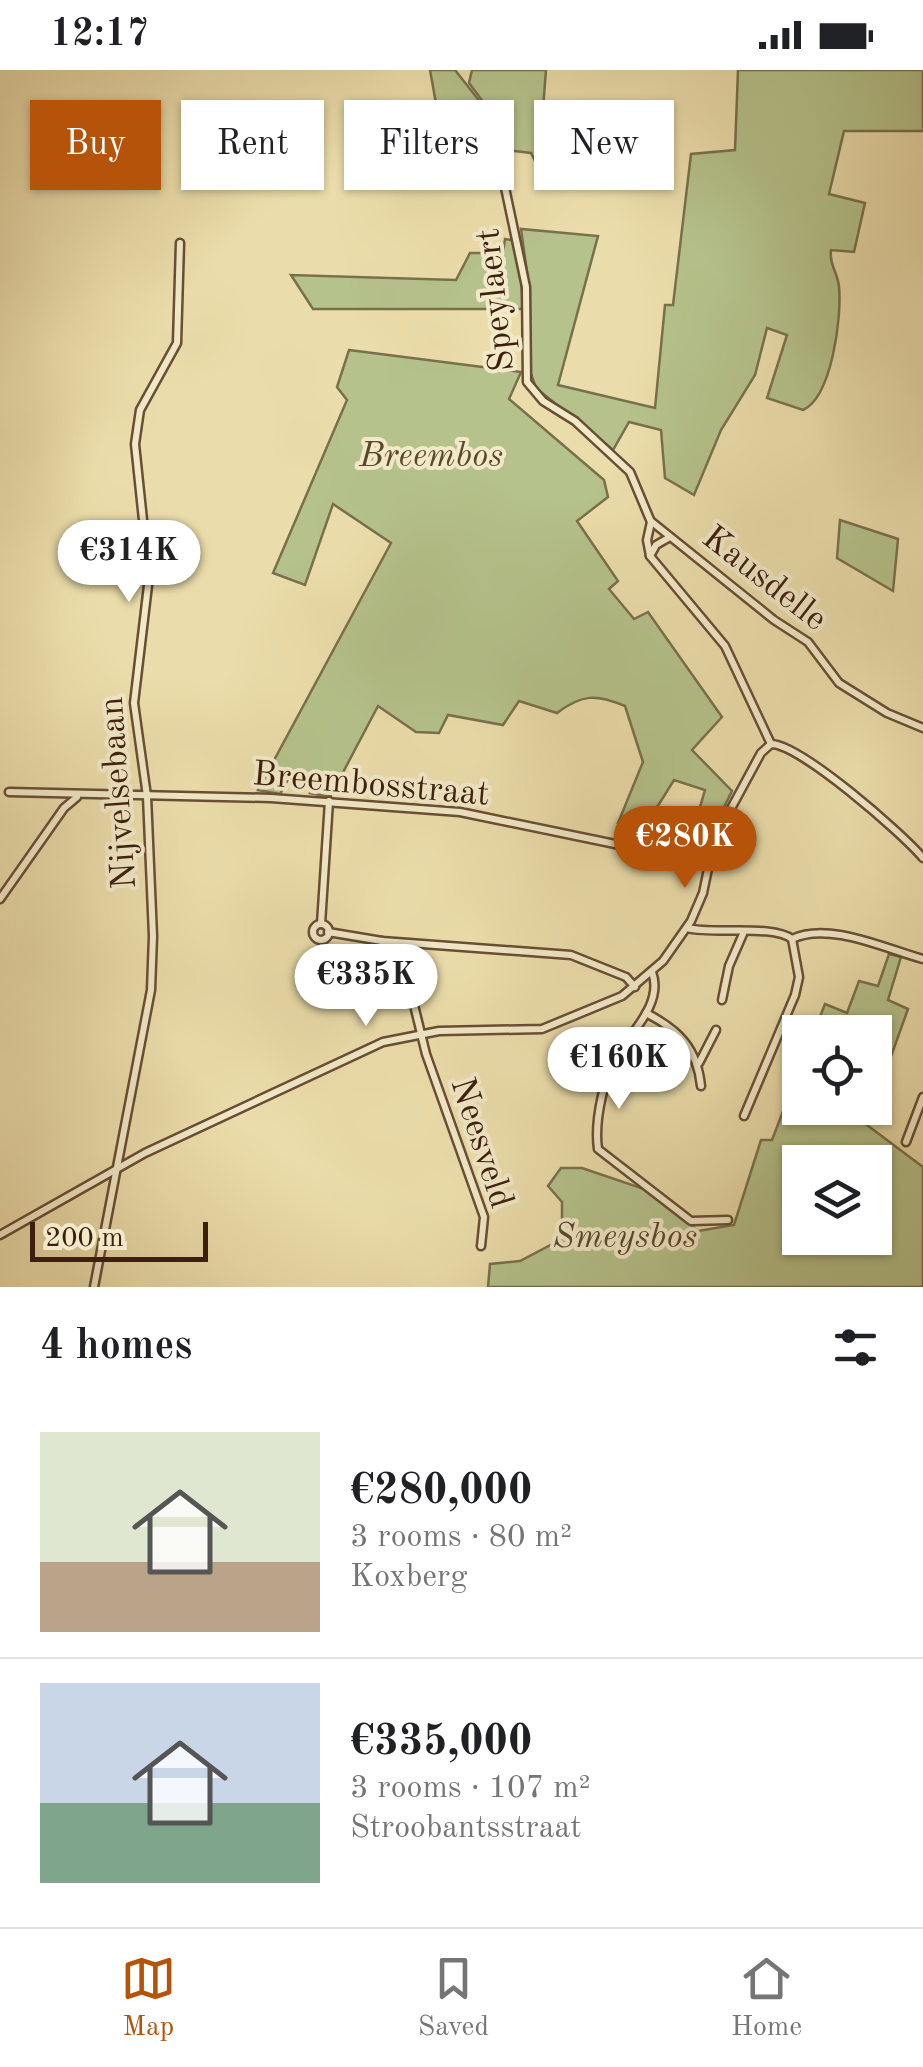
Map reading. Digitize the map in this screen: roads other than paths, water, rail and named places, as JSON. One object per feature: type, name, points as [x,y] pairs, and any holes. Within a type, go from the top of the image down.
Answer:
[{"type":"street","name":"Speylaert","points":[[506,190],[526,287],[527,382],[542,401],[575,421],[624,466],[650,522],[670,537]]},
{"type":"street","name":"Nijvelsebaan","points":[[94,1287],[113,1170],[150,990],[147,796],[134,703],[149,577],[135,444],[140,410],[177,343],[180,242]]},
{"type":"street","name":"Speylaert","points":[[650,522],[650,556]]},
{"type":"street","points":[[670,537],[656,545],[650,556],[725,646],[770,744]]},
{"type":"street","name":"Kausdelle","points":[[670,537],[774,620],[808,642],[839,683],[887,713],[923,728]]},
{"type":"street","points":[[770,744],[782,745],[825,774],[923,858]]},
{"type":"street","points":[[0,1235],[113,1170],[356,1052],[422,1034],[542,1030],[591,1012],[635,986],[652,972],[700,903],[707,863],[720,827],[770,744]]},
{"type":"street","name":"Breembosstraat","points":[[9,792],[329,801],[460,812],[707,863]]},
{"type":"street","points":[[0,899],[64,808],[78,796]]},
{"type":"street","points":[[329,801],[321,924],[328,932],[382,941],[571,954],[626,977],[635,986]]},
{"type":"street","points":[[321,924],[313,930],[314,936],[325,939],[328,932]]},
{"type":"street","points":[[686,928],[743,934],[772,932],[792,939],[805,933],[825,934],[923,959]]},
{"type":"street","points":[[722,1000],[729,966],[743,934]]},
{"type":"street","points":[[744,1116],[795,995],[799,977],[792,939]]},
{"type":"street","name":"Neesveld","points":[[382,941],[412,997],[484,1217],[481,1246]]},
{"type":"street","points":[[652,972],[655,980],[646,1014],[615,1061],[596,1128],[598,1149],[691,1220],[728,1220]]},
{"type":"street","points":[[646,1014],[673,1029],[688,1045],[699,1063],[701,1086]]},
{"type":"street","points":[[699,1063],[716,1030]]},
{"type":"street","points":[[688,1045],[706,1051]]},
{"type":"street","points":[[906,1142],[923,1097]]},
{"type":"park label","name":"Breembos","points":[[431,456]]},
{"type":"park label","name":"Smeysbos","points":[[625,1237]]}]
